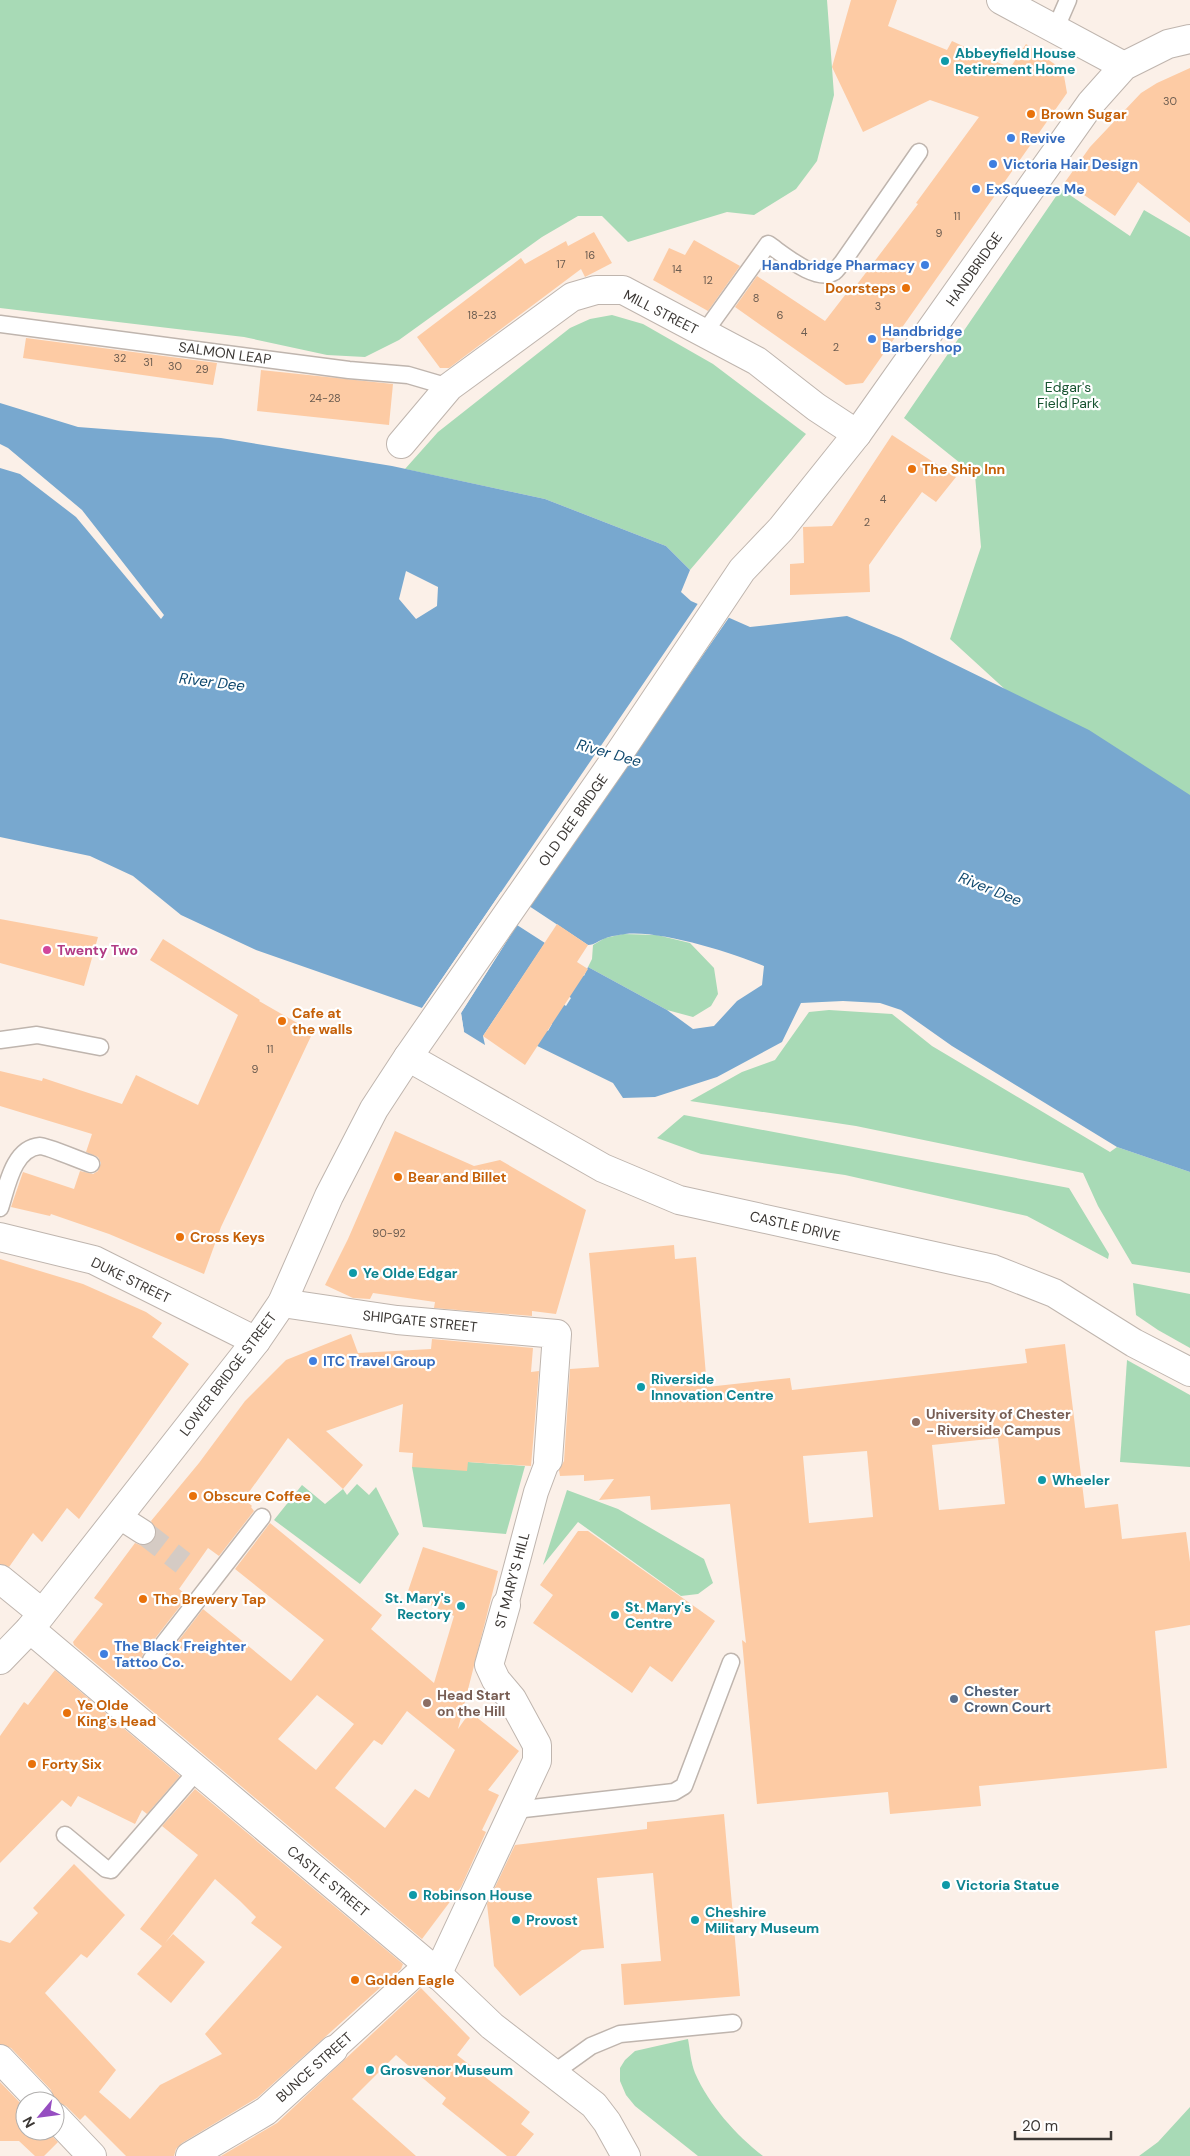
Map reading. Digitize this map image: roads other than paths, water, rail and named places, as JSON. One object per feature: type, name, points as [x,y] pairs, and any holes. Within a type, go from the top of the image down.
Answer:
[{"type":"street","points":[[1001,0],[1124,66]]},
{"type":"street","name":"HANDBRIDGE","points":[[781,529],[857,434],[1091,103],[1124,66],[1168,44],[1190,39]]},
{"type":"street","name":"MILL STREET","points":[[401,444],[449,388],[572,297],[596,290],[623,290],[757,361],[816,407],[857,434]]},
{"type":"street","name":"OLD DEE BRIDGE","points":[[408,1057],[611,766],[742,570],[781,529]]},
{"type":"street","name":"LOWER BRIDGE STREET","points":[[0,1660],[36,1621],[256,1342],[282,1303],[329,1196],[374,1109],[408,1057]]},
{"type":"street","name":"CASTLE DRIVE","points":[[408,1057],[627,1180],[679,1200],[994,1269],[1054,1294],[1134,1343],[1190,1372]]},
{"type":"street","name":"DUKE STREET","points":[[0,1238],[94,1260],[256,1342]]},
{"type":"street","name":"SHIPGATE STREET","points":[[282,1303],[397,1320],[557,1334]]},
{"type":"street","name":"ST MARY'S HILL","points":[[432,1970],[515,1810],[537,1760],[537,1745],[512,1699],[496,1680],[489,1665],[536,1492],[548,1460],[557,1334]]},
{"type":"street","points":[[118,1516],[143,1532]]},
{"type":"street","name":"CASTLE STREET","points":[[0,1578],[36,1621],[196,1771],[432,1970],[492,2026],[594,2105],[607,2122],[621,2151]]},
{"type":"street","name":"BUNCE STREET","points":[[190,2156],[266,2111],[333,2050],[432,1970]]},
{"type":"street","points":[[0,2059],[30,2091]]},
{"type":"street","points":[[65,2128],[92,2156]]},
{"type":"lane","points":[[1055,30],[1068,0]]},
{"type":"lane","points":[[704,334],[768,244],[813,274],[822,275],[833,272],[842,263],[919,152]]},
{"type":"lane","name":"SALMON LEAP","points":[[0,324],[349,370],[408,375],[449,388]]},
{"type":"lane","points":[[0,1040],[37,1034],[100,1047]]},
{"type":"lane","points":[[0,1208],[16,1161],[25,1152],[40,1146],[90,1164]]},
{"type":"lane","points":[[151,1660],[262,1517]]},
{"type":"lane","points":[[515,1810],[674,1792],[684,1786],[731,1662]]},
{"type":"lane","points":[[66,1835],[106,1869],[112,1870],[196,1771]]},
{"type":"lane","points":[[552,2074],[590,2046],[620,2034],[733,2023]]},
{"type":"water","name":"River Dee","points":[[0,403],[78,427],[221,438],[392,466],[545,499],[666,546],[690,570],[681,592],[691,601],[750,627],[847,616],[901,638],[1089,730],[1190,795],[1190,1172],[1117,1147],[952,1046],[901,1010],[880,1003],[843,1001],[801,1003],[782,1042],[717,1077],[655,1097],[623,1098],[613,1083],[525,1040],[536,1023],[548,1031],[552,1024],[541,1017],[554,998],[566,1006],[571,998],[560,990],[574,969],[584,976],[588,967],[667,1010],[693,1029],[714,1026],[737,1001],[762,985],[764,966],[695,943],[657,935],[625,934],[613,936],[588,945],[529,906],[501,892],[422,1008],[256,950],[181,915],[133,876],[90,856],[0,837],[0,468],[20,474],[76,517],[161,619],[164,615],[82,510],[8,448],[0,444]],"holes":[[[406,571],[438,587],[437,606],[416,619],[399,599]]]},
{"type":"water","points":[[517,925],[545,943],[483,1036],[485,1045],[464,1032],[461,1013]]},
{"type":"tunnel","points":[[143,1532],[183,1563]]},
{"type":"place","name":"Abbeyfield House Retirement Home","points":[[945,61]]},
{"type":"place","name":"Brown Sugar","points":[[1031,114]]},
{"type":"place","name":"Revive","points":[[1011,138]]},
{"type":"place","name":"Victoria Hair Design","points":[[993,164]]},
{"type":"place","name":"ExSqueeze Me","points":[[976,189]]},
{"type":"place","name":"Handbridge Pharmacy","points":[[925,265]]},
{"type":"place","name":"Doorsteps","points":[[906,288]]},
{"type":"place","name":"Handbridge Barbershop","points":[[872,339]]},
{"type":"place","name":"The Ship Inn","points":[[912,469]]},
{"type":"place","name":"Twenty Two","points":[[47,950]]},
{"type":"place","name":"Cafe at the walls","points":[[282,1021]]},
{"type":"place","name":"Bear and Billet","points":[[398,1177]]},
{"type":"place","name":"Cross Keys","points":[[180,1237]]},
{"type":"place","name":"Ye Olde Edgar","points":[[353,1273]]},
{"type":"place","name":"ITC Travel Group","points":[[313,1361]]},
{"type":"place","name":"Riverside Innovation Centre","points":[[641,1387]]},
{"type":"place","name":"University of Chester - Riverside Campus","points":[[916,1422]]},
{"type":"place","name":"Wheeler","points":[[1042,1480]]},
{"type":"place","name":"Obscure Coffee","points":[[193,1496]]},
{"type":"place","name":"The Brewery Tap","points":[[143,1599]]},
{"type":"place","name":"St. Mary's Rectory","points":[[461,1606]]},
{"type":"place","name":"St. Mary's Centre","points":[[615,1615]]},
{"type":"place","name":"The Black Freighter Tattoo Co.","points":[[104,1654]]},
{"type":"place","name":"Chester Crown Court","points":[[954,1699]]},
{"type":"place","name":"Head Start on the Hill","points":[[427,1703]]},
{"type":"place","name":"Ye Olde King's Head","points":[[67,1713]]},
{"type":"place","name":"Forty Six","points":[[32,1764]]},
{"type":"place","name":"Victoria Statue","points":[[946,1885]]},
{"type":"place","name":"Robinson House","points":[[413,1895]]},
{"type":"place","name":"Provost","points":[[516,1920]]},
{"type":"place","name":"Cheshire Military Museum","points":[[695,1920]]},
{"type":"place","name":"Golden Eagle","points":[[355,1980]]},
{"type":"place","name":"Grosvenor Museum","points":[[370,2070]]},
{"type":"park label","name":"Edgar's Field Park","points":[[1068,396]]}]
